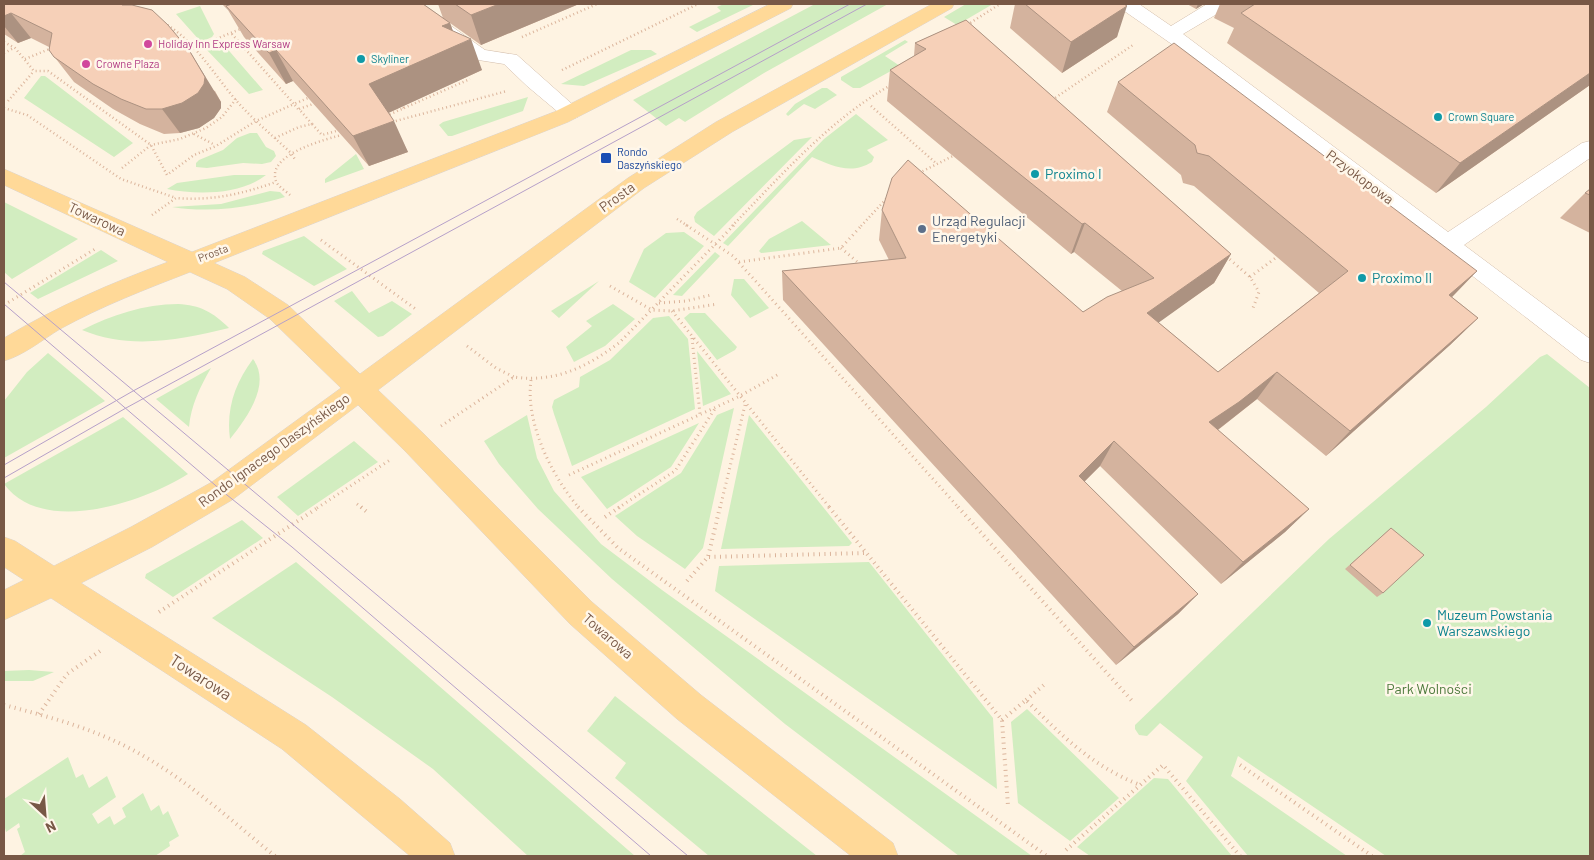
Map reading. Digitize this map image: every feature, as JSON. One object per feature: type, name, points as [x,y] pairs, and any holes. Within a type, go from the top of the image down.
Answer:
[{"type":"main road","name":"Prosta","points":[[190,262],[491,146],[571,112],[784,4]]},
{"type":"main road","name":"Prosta","points":[[360,388],[636,183],[724,127],[945,4]]},
{"type":"main road","name":"Towarowa","points":[[4,176],[190,262]]},
{"type":"main road","name":"Rondo Ignacego Daszyńskiego","points":[[53,582],[182,516],[222,491],[360,388],[279,312],[236,283],[190,262]]},
{"type":"main road","points":[[4,351],[52,322],[124,288],[190,262]]},
{"type":"main road","name":"Towarowa","points":[[360,388],[581,613],[689,707],[880,856]]},
{"type":"main road","points":[[4,551],[53,582]]},
{"type":"main road","name":"Towarowa","points":[[53,582],[294,737],[387,812],[437,856]]},
{"type":"main road","points":[[4,605],[53,582]]},
{"type":"street","points":[[408,4],[479,55],[510,59],[534,82],[571,112]]},
{"type":"street","name":"Przyokopowa","points":[[1127,4],[1170,34],[1590,353]]},
{"type":"street","points":[[1170,34],[1220,4]]},
{"type":"street","points":[[1448,244],[1590,148]]},
{"type":"path","points":[[519,39],[597,4]]},
{"type":"path","points":[[388,123],[480,100],[534,82],[587,59],[698,4]]},
{"type":"path","points":[[963,28],[1000,4]]},
{"type":"path","points":[[162,22],[177,32],[194,48],[256,121],[291,153],[296,160]]},
{"type":"path","points":[[194,48],[244,28]]},
{"type":"path","points":[[231,33],[322,135],[348,128]]},
{"type":"path","points":[[4,42],[15,48],[34,71]]},
{"type":"path","points":[[1045,105],[1133,45]]},
{"type":"path","points":[[4,53],[15,48]]},
{"type":"path","points":[[25,60],[52,48]]},
{"type":"path","points":[[8,101],[34,71],[48,71],[151,144],[167,176],[194,155],[216,146],[256,121],[308,98]]},
{"type":"path","points":[[382,118],[471,78]]},
{"type":"path","points":[[481,356],[514,378],[531,380],[571,372],[591,363],[619,343],[816,140],[873,95],[897,81]]},
{"type":"path","points":[[122,168],[151,144],[180,139],[194,134],[222,117],[236,99]]},
{"type":"path","points":[[299,109],[313,104]]},
{"type":"path","points":[[872,106],[937,164]]},
{"type":"path","points":[[4,108],[27,115],[121,179],[176,198],[200,200],[221,198],[276,182]]},
{"type":"path","points":[[275,138],[299,127],[312,124]]},
{"type":"path","points":[[292,197],[276,182],[275,175],[282,160],[291,153],[351,132]]},
{"type":"path","points":[[194,134],[216,146]]},
{"type":"path","points":[[917,174],[953,156]]},
{"type":"path","points":[[738,262],[842,248],[892,192]]},
{"type":"path","points":[[164,207],[176,198]]},
{"type":"path","points":[[677,219],[738,262],[1133,702]]},
{"type":"path","points":[[316,236],[420,312]]},
{"type":"path","points":[[4,305],[100,247]]},
{"type":"path","points":[[842,248],[864,268]]},
{"type":"path","points":[[1221,251],[1250,277],[1259,292],[1253,308]]},
{"type":"path","points":[[1250,277],[1277,257]]},
{"type":"path","points":[[610,286],[652,310],[672,311],[718,304]]},
{"type":"path","points":[[659,303],[686,301],[711,295]]},
{"type":"path","points":[[672,311],[738,396],[1002,720],[1008,806]]},
{"type":"path","points":[[692,337],[700,414]]},
{"type":"path","points":[[569,475],[716,407],[779,374]]},
{"type":"path","points":[[470,407],[514,378]]},
{"type":"path","points":[[531,380],[531,404],[542,449],[550,468],[561,488],[589,521],[618,548],[1047,856]]},
{"type":"path","points":[[688,582],[708,557],[745,404]]},
{"type":"path","points":[[605,516],[675,470],[716,407]]},
{"type":"path","points":[[174,602],[380,467]]},
{"type":"path","points":[[357,504],[367,512]]},
{"type":"path","points":[[708,557],[865,553]]},
{"type":"path","points":[[39,714],[61,681],[73,668]]},
{"type":"path","points":[[1002,720],[1045,684]]},
{"type":"path","points":[[1026,700],[1077,750],[1099,767],[1118,778],[1140,785]]},
{"type":"path","points":[[4,705],[84,729],[143,755],[197,792],[220,813],[275,856]]},
{"type":"path","points":[[1066,850],[1163,765],[1240,856]]},
{"type":"path","points":[[1240,766],[1372,856]]},
{"type":"green space","points":[[724,4],[755,4],[697,32],[689,27],[721,11],[717,7]]},
{"type":"green space","points":[[815,4],[888,4],[764,73],[685,122],[679,118],[666,126],[633,100]]},
{"type":"green space","points":[[966,4],[993,4],[957,25],[944,17]]},
{"type":"green space","points":[[200,6],[214,34],[212,37],[201,42],[176,14]]},
{"type":"green space","points":[[905,40],[908,42],[885,56],[900,66],[860,88],[853,88],[841,80],[841,77]]},
{"type":"green space","points":[[219,44],[224,45],[263,90],[249,94],[206,49]]},
{"type":"green space","points":[[631,50],[651,50],[657,54],[584,86],[561,84]]},
{"type":"green space","points":[[41,76],[45,76],[133,143],[114,157],[24,98]]},
{"type":"green space","points":[[822,88],[827,88],[837,95],[815,109],[804,104],[788,116],[786,114],[795,104]]},
{"type":"green space","points":[[528,97],[523,111],[452,136],[448,136],[439,125],[443,122]]},
{"type":"green space","points":[[856,114],[888,140],[867,150],[874,157],[872,162],[849,169],[812,157],[728,246],[723,243],[824,139]]},
{"type":"green space","points":[[250,133],[257,133],[266,147],[274,151],[276,156],[271,162],[262,164],[243,163],[207,168],[196,167],[196,163],[199,160],[223,150],[237,138]]},
{"type":"green space","points":[[812,137],[714,236],[695,222],[694,217],[697,212],[794,140]]},
{"type":"green space","points":[[356,154],[364,169],[325,183],[325,179]]},
{"type":"green space","points":[[234,175],[266,175],[256,182],[232,190],[218,192],[192,192],[167,189],[177,183]]},
{"type":"green space","points":[[270,191],[280,192],[285,197],[229,208],[200,210],[172,207],[221,204]]},
{"type":"green space","points":[[4,202],[78,239],[12,279],[4,272]]},
{"type":"green space","points":[[802,221],[831,245],[761,253],[759,251],[769,239]]},
{"type":"green space","points":[[684,232],[704,246],[655,298],[629,282],[644,249],[666,233]]},
{"type":"green space","points":[[304,236],[347,269],[314,286],[262,254],[263,251]]},
{"type":"green space","points":[[101,250],[118,261],[38,299],[30,293]]},
{"type":"green space","points":[[715,252],[720,256],[682,296],[673,295]]},
{"type":"green space","points":[[734,279],[744,279],[769,308],[750,318],[731,295]]},
{"type":"green space","points":[[599,281],[559,318],[551,311]]},
{"type":"green space","points":[[352,291],[369,313],[392,301],[412,314],[383,336],[378,337],[334,301]]},
{"type":"green space","points":[[178,304],[206,310],[229,328],[155,341],[118,340],[82,330],[128,311]]},
{"type":"green space","points":[[613,304],[635,319],[605,346],[574,362],[566,347],[592,326],[586,321]]},
{"type":"green space","points":[[690,313],[705,313],[737,347],[735,350],[717,360],[684,318]]},
{"type":"green space","points":[[669,316],[688,339],[695,409],[572,466],[552,407],[554,400],[579,387],[580,377],[610,360],[653,318]]},
{"type":"green space","points":[[697,351],[731,394],[703,406]]},
{"type":"green space","points":[[48,353],[105,401],[4,458],[4,401],[27,372]]},
{"type":"green space","name":"Park Wolności","points":[[1547,354],[1590,388],[1590,856],[1386,856],[1238,756],[1231,776],[1347,856],[1248,856],[1186,781],[1203,757],[1160,723],[1147,736],[1139,735],[1135,725],[1329,539],[1486,407],[1540,357]]},
{"type":"green space","points":[[253,359],[260,379],[255,401],[243,422],[230,439],[229,417],[233,397],[241,377]]},
{"type":"green space","points":[[211,368],[197,396],[189,427],[156,399]]},
{"type":"green space","points":[[734,408],[703,548],[685,569],[637,536],[615,516],[681,473],[717,415]]},
{"type":"green space","points":[[527,415],[537,458],[554,491],[601,544],[1032,856],[959,856],[785,724],[612,579],[538,509],[499,464],[484,441]]},
{"type":"green space","points":[[749,415],[852,543],[849,546],[721,549]]},
{"type":"green space","points":[[123,417],[188,474],[146,495],[121,503],[68,512],[43,509],[21,500],[4,484]]},
{"type":"green space","points":[[699,423],[671,467],[607,509],[581,477]]},
{"type":"green space","points":[[354,441],[378,462],[298,516],[277,497]]},
{"type":"green space","points":[[242,520],[263,538],[173,597],[145,578],[146,574]]},
{"type":"green space","points":[[296,562],[635,856],[528,856],[433,769],[332,697],[212,618]]},
{"type":"green space","points":[[869,562],[993,718],[997,789],[715,591],[719,566]]},
{"type":"green space","points":[[4,671],[54,672],[33,681],[4,681]]},
{"type":"green space","points":[[615,696],[817,856],[709,856],[615,778],[626,763],[587,731]]},
{"type":"green space","points":[[1027,709],[1119,798],[1070,841],[1018,803],[1011,722]]},
{"type":"green space","points":[[68,757],[76,778],[83,774],[89,788],[107,776],[116,797],[92,814],[98,824],[110,816],[114,825],[126,817],[122,808],[143,793],[151,811],[159,805],[163,815],[168,811],[179,836],[169,842],[170,846],[155,856],[20,856],[25,852],[17,829],[20,827],[19,823],[6,832],[4,824],[4,799]]},
{"type":"green space","points":[[1154,778],[1168,779],[1232,856],[1090,856],[1077,847]]},
{"type":"building","points":[[4,4],[121,4],[152,10],[168,25],[189,50],[205,77],[204,84],[198,93],[182,103],[162,109],[146,109],[121,99],[93,84],[54,57],[49,50],[52,33],[11,13],[4,16]]},
{"type":"building","name":"Skyliner","points":[[232,4],[423,4],[450,23],[442,26],[471,39],[369,84],[394,121],[353,136],[276,50],[269,53],[226,6]]},
{"type":"building","points":[[455,4],[499,4],[471,15]]},
{"type":"building","points":[[1025,4],[1124,4],[1127,6],[1071,42]]},
{"type":"building","points":[[1255,4],[1590,4],[1590,73],[1460,163],[1241,13]]},
{"type":"building","points":[[966,20],[1231,254],[1147,313],[1218,372],[1348,271],[1209,156],[1197,153],[1195,145],[1118,82],[1174,43],[1477,271],[1449,295],[1478,318],[1350,431],[1277,372],[1239,402],[1209,422],[1309,509],[1243,562],[1114,441],[1079,476],[1198,594],[1134,647],[782,271],[906,258],[882,210],[892,178],[908,160],[1083,312],[1107,297],[1154,278],[1085,223],[1082,224],[890,70],[926,49],[915,43]]},
{"type":"building","points":[[1391,528],[1424,555],[1383,593],[1350,565]]},
{"type":"tram line","points":[[134,391],[850,4]]},
{"type":"tram line","points":[[143,399],[867,4]]},
{"type":"tram line","points":[[4,282],[134,391]]},
{"type":"tram line","points":[[4,304],[116,400]]},
{"type":"tram line","points":[[116,400],[134,391]]},
{"type":"tram line","points":[[134,391],[143,399]]},
{"type":"tram line","points":[[126,408],[143,399]]},
{"type":"tram line","points":[[143,399],[688,856]]},
{"type":"tram line","points":[[4,465],[116,400]]},
{"type":"tram line","points":[[116,400],[126,408]]},
{"type":"tram line","points":[[4,478],[126,408]]},
{"type":"tram line","points":[[126,408],[222,491],[292,547],[651,856]]},
{"type":"place","name":"Holiday Inn Express Warsaw","points":[[148,44]]},
{"type":"place","name":"Skyliner","points":[[361,59]]},
{"type":"place","name":"Crowne Plaza","points":[[86,64]]},
{"type":"place","name":"Crown Square","points":[[1438,117]]},
{"type":"place","name":"Rondo Daszyńskiego","points":[[606,158]]},
{"type":"place","name":"Proximo I","points":[[1035,174]]},
{"type":"place","name":"Urząd Regulacji Energetyki","points":[[922,229]]},
{"type":"place","name":"Proximo II","points":[[1362,278]]},
{"type":"place","name":"Muzeum Powstania Warszawskiego","points":[[1427,623]]}]
